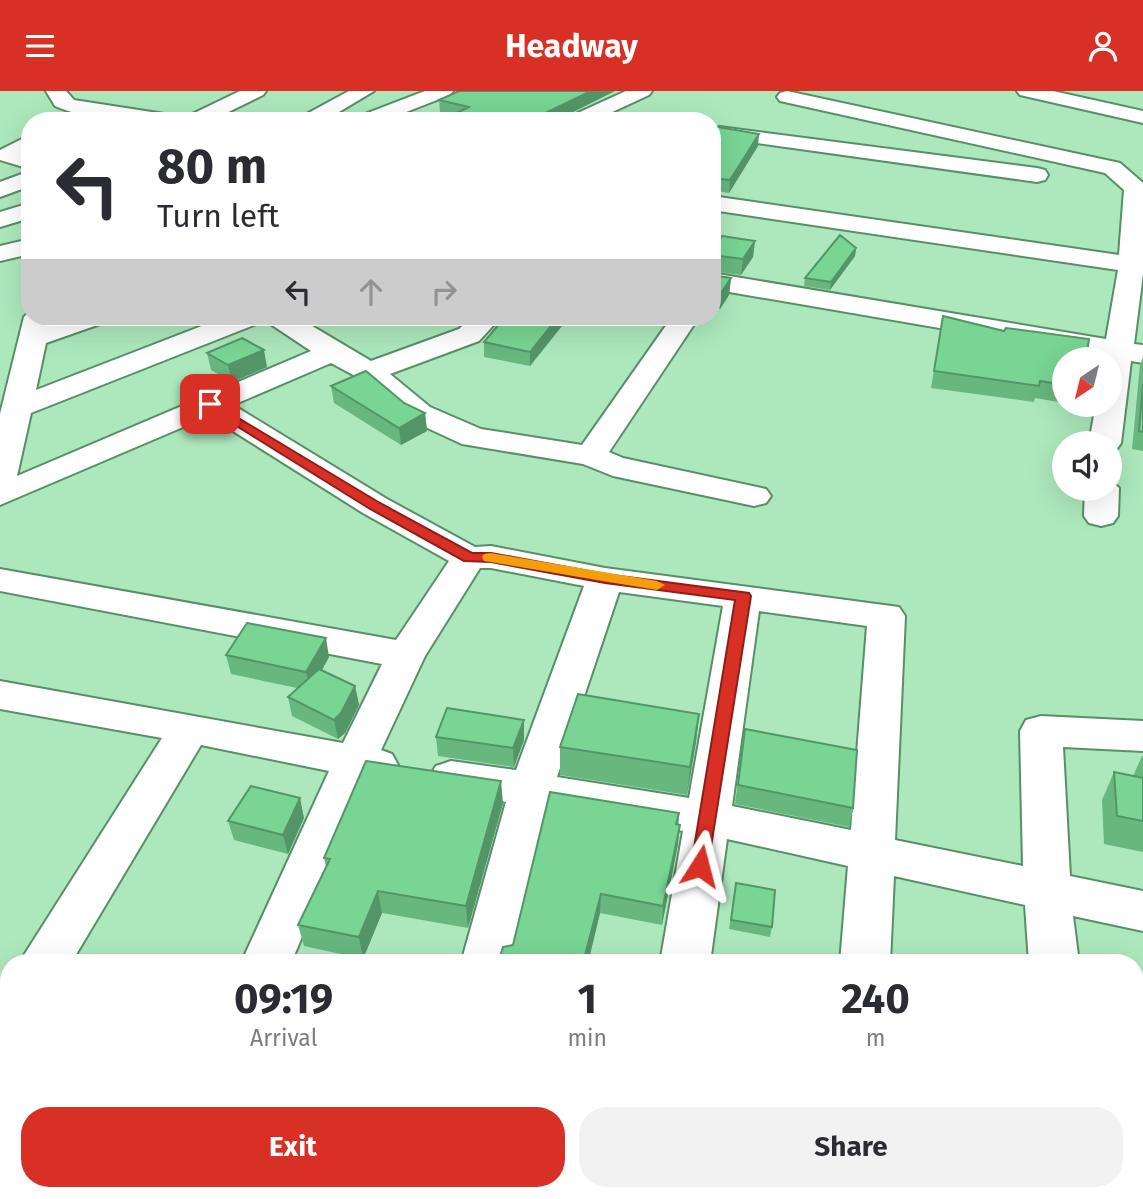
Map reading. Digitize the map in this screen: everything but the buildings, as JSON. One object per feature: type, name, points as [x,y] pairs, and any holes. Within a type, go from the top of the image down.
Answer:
[{"type":"street","points":[[56,91],[62,102],[69,105],[110,112]]},
{"type":"street","points":[[212,112],[256,91]]},
{"type":"street","points":[[325,112],[364,91]]},
{"type":"street","points":[[388,112],[443,91]]},
{"type":"street","points":[[596,112],[642,91]]},
{"type":"street","points":[[1027,91],[1143,117]]},
{"type":"street","points":[[721,132],[792,94],[1112,169],[1139,188]]},
{"type":"street","points":[[84,112],[89,109]]},
{"type":"street","points":[[721,136],[1139,188]]},
{"type":"street","points":[[21,147],[6,155],[21,160]]},
{"type":"street","points":[[0,190],[21,182]]},
{"type":"street","points":[[1108,431],[1131,353],[1139,188]]},
{"type":"street","points":[[721,204],[1137,265]]},
{"type":"street","points":[[0,221],[21,213]]},
{"type":"street","points":[[0,254],[21,248]]},
{"type":"street","points":[[721,283],[1131,353]]},
{"type":"street","points":[[18,407],[226,326]]},
{"type":"street","points":[[293,326],[369,372],[419,413],[473,437],[591,456],[613,466],[754,496]]},
{"type":"street","points":[[369,372],[469,335],[478,326]]},
{"type":"street","points":[[591,456],[679,326]]},
{"type":"street","points":[[0,479],[36,328]]},
{"type":"street","points":[[0,495],[332,352]]},
{"type":"street","points":[[210,404],[375,506],[469,558],[491,557],[605,579],[886,616],[866,954]]},
{"type":"street","points":[[270,954],[354,762],[406,655],[469,558]]},
{"type":"street","points":[[488,954],[531,789],[605,579]]},
{"type":"street","points":[[0,580],[406,655]]},
{"type":"street","points":[[686,954],[743,596]]},
{"type":"street","points":[[0,695],[190,728],[354,762],[708,818],[1047,888],[1143,911]]},
{"type":"street","points":[[50,954],[190,728]]},
{"type":"street","points":[[1053,954],[1047,888],[1041,731],[1143,736]]},
{"type":"slow traffic","points":[[490,557],[605,579],[657,585]]},
{"type":"route","points":[[210,404],[375,506],[469,558],[491,557],[605,579],[743,596],[700,866]]}]
